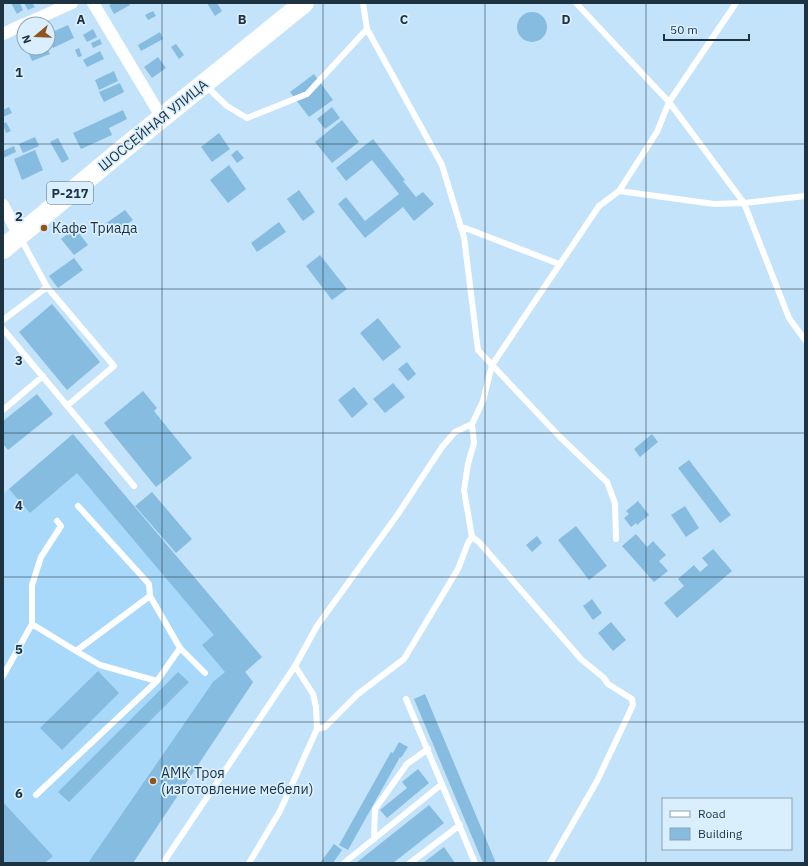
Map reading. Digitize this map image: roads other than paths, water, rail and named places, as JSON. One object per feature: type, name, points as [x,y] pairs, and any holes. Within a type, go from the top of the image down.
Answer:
[{"type":"highway","name":"ШОССЕЙНАЯ УЛИЦА","points":[[3,249],[304,3]]},
{"type":"street","points":[[42,16],[72,3]]},
{"type":"street","points":[[93,3],[162,118]]},
{"type":"street","points":[[3,34],[16,28]]},
{"type":"street","points":[[3,205],[19,236]]},
{"type":"lane","points":[[363,3],[367,29],[442,164],[464,237],[478,350],[560,437],[607,482],[616,503],[616,540]]},
{"type":"lane","points":[[576,3],[669,102],[744,203],[789,318],[805,340]]},
{"type":"lane","points":[[317,729],[325,727],[358,694],[404,659],[458,569],[472,538],[464,490],[468,464],[474,443],[472,424],[483,401],[492,365],[599,206],[619,192],[656,132],[669,102],[736,3]]},
{"type":"lane","points":[[204,84],[226,106],[247,118],[307,94],[367,29]]},
{"type":"lane","points":[[619,192],[714,204],[744,203],[805,196]]},
{"type":"lane","points":[[460,226],[559,264]]},
{"type":"lane","points":[[19,236],[47,287],[114,366],[68,405]]},
{"type":"lane","points":[[3,320],[47,287]]},
{"type":"lane","points":[[3,329],[68,405],[134,486]]},
{"type":"lane","points":[[3,410],[43,376]]},
{"type":"lane","points":[[163,863],[295,666],[317,626],[398,514],[442,447],[455,432],[472,424]]},
{"type":"lane","points":[[78,506],[149,584],[150,596],[180,648],[205,673]]},
{"type":"lane","points":[[3,676],[32,624],[32,584],[41,557],[61,526],[57,521]]},
{"type":"lane","points":[[472,538],[479,542],[581,659],[604,678],[608,684],[632,700],[633,705],[597,781],[550,863]]},
{"type":"lane","points":[[76,651],[150,596]]},
{"type":"lane","points":[[32,624],[100,665],[157,682]]},
{"type":"lane","points":[[36,795],[157,682],[180,648]]},
{"type":"lane","points":[[249,863],[280,811],[317,729],[316,707],[313,694],[295,666]]},
{"type":"lane","points":[[406,699],[475,863]]},
{"type":"lane","points":[[374,839],[375,809],[407,764],[428,749]]},
{"type":"lane","points":[[344,863],[442,784]]},
{"type":"lane","points":[[410,863],[460,825]]},
{"type":"place","name":"Кафе Триада","points":[[44,228]]},
{"type":"place","name":"АМК Троя (изготовление мебели)","points":[[153,781]]}]
